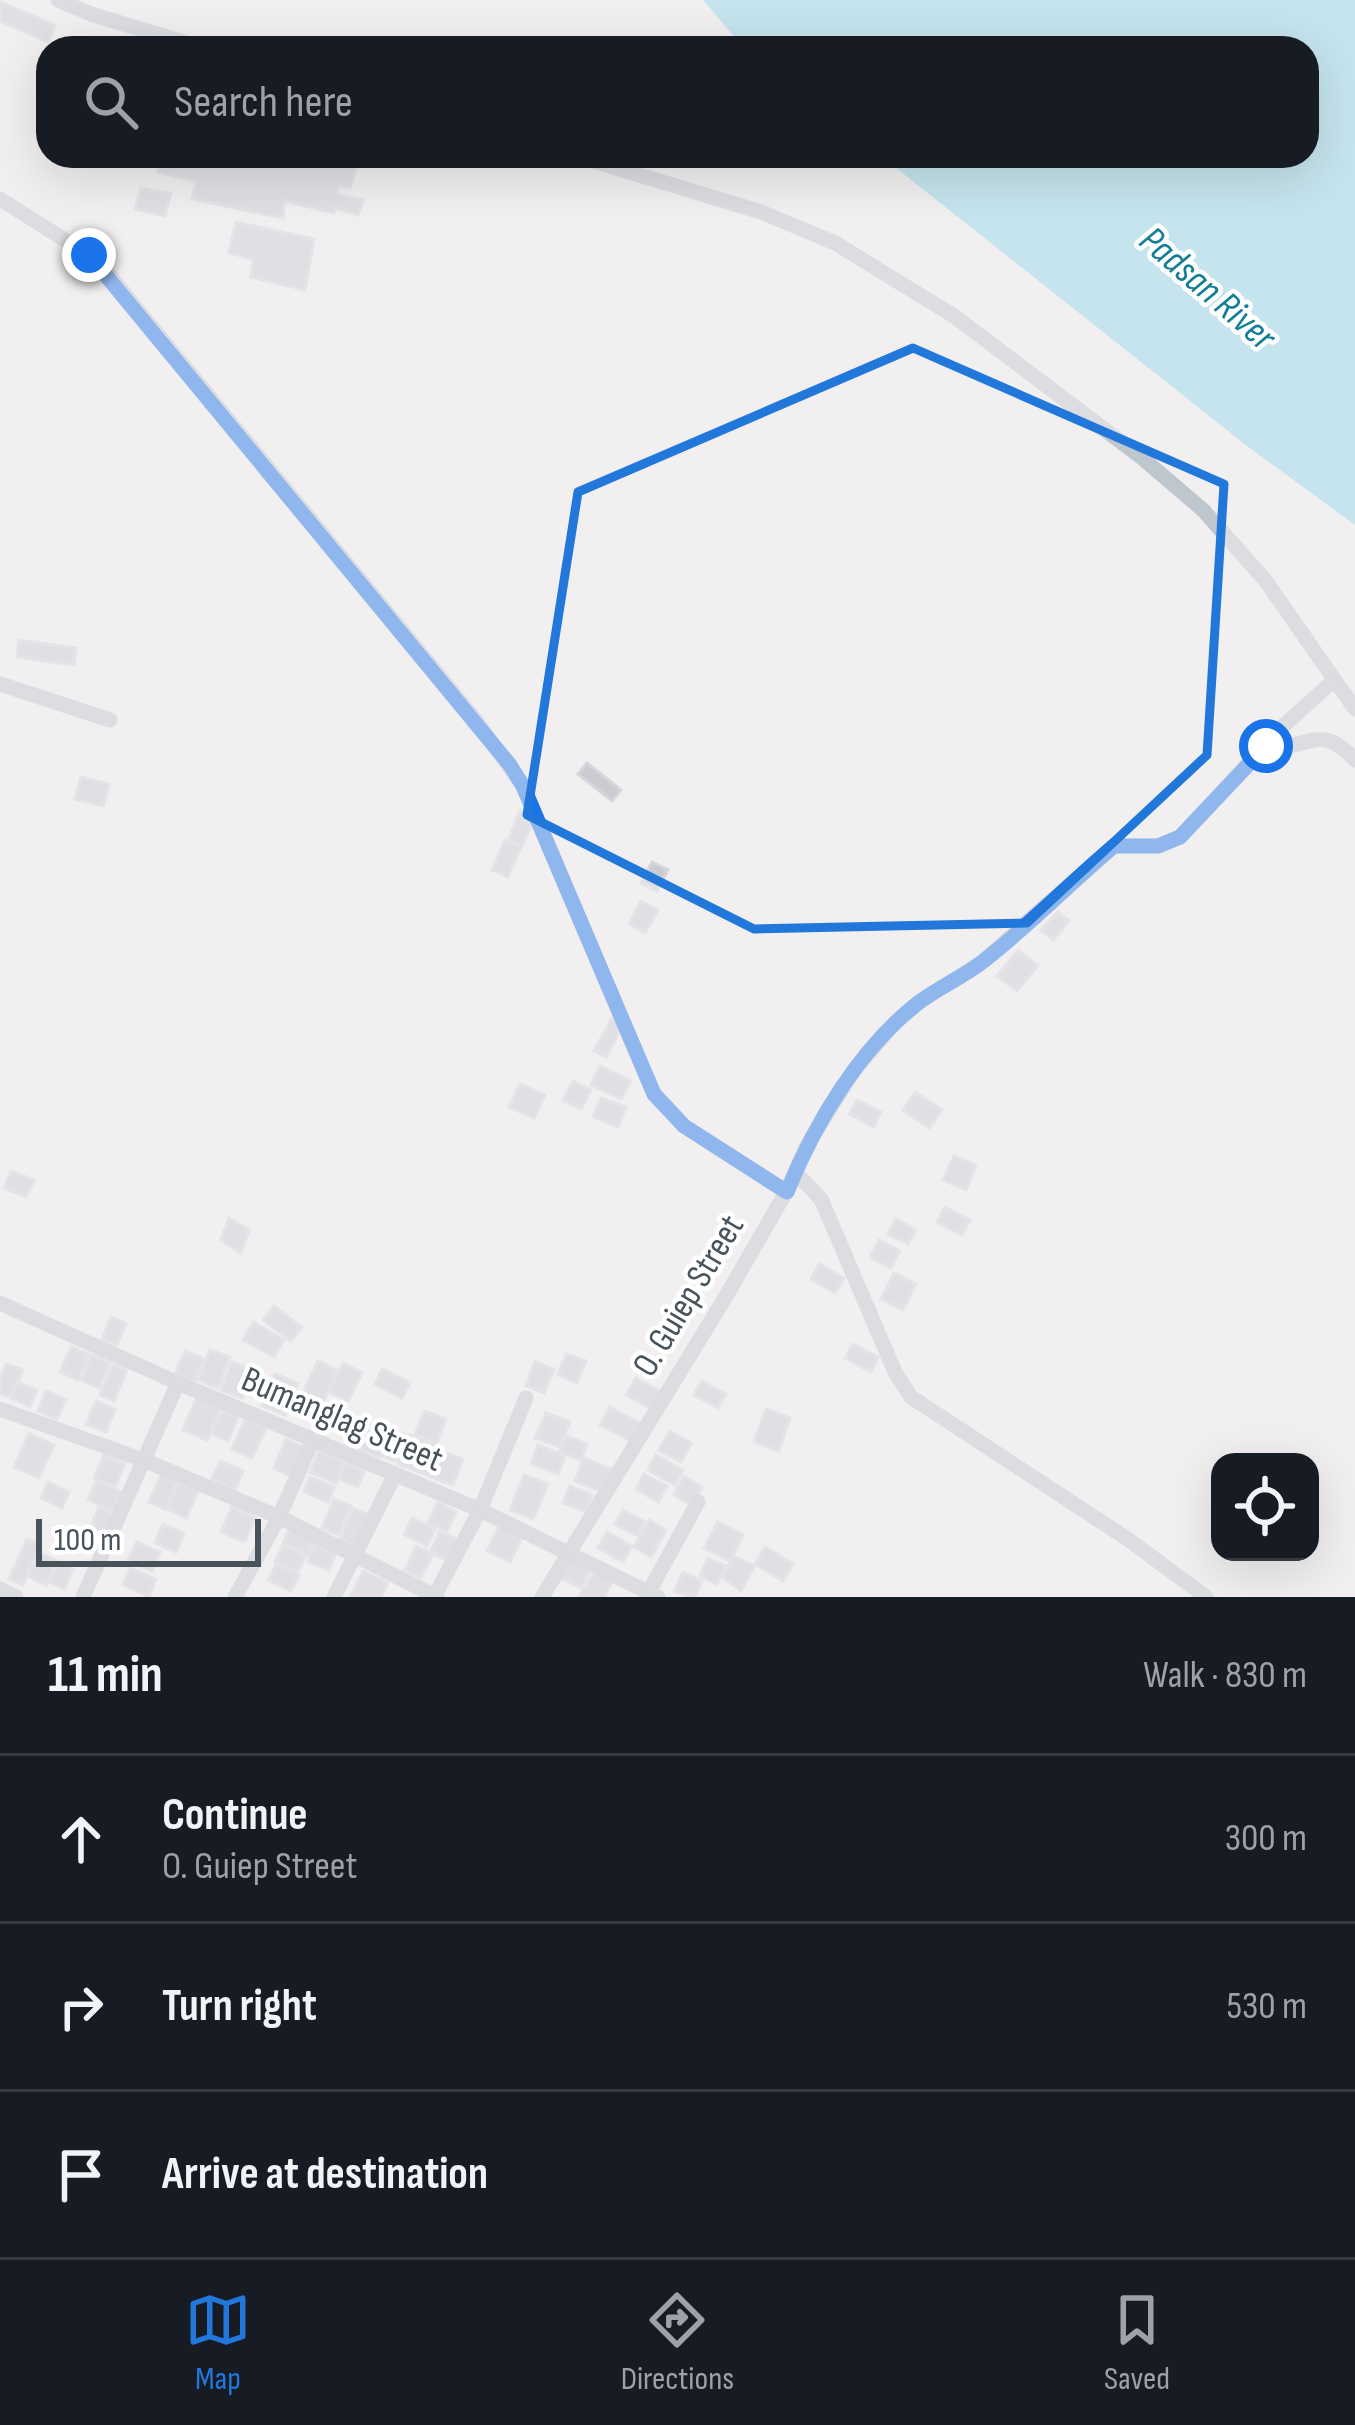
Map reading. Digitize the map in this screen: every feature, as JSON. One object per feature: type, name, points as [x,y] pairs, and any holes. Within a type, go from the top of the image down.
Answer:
[{"type":"street","points":[[58,0],[163,36]]},
{"type":"street","points":[[616,168],[760,212],[835,243],[955,316],[1203,510],[1264,580],[1355,709]]},
{"type":"street","points":[[0,199],[105,270],[474,718],[523,786],[654,1094],[684,1126],[787,1192]]},
{"type":"street","name":"O. Guiep Street","points":[[542,1597],[787,1192],[855,1069],[896,1022],[983,961],[1114,846],[1158,846],[1180,837],[1333,681]]},
{"type":"street","points":[[0,685],[110,721]]},
{"type":"street","points":[[1266,746],[1287,748],[1322,738],[1338,743],[1355,760]]},
{"type":"street","points":[[795,1172],[821,1199],[910,1397],[1129,1540],[1206,1597]]},
{"type":"street","name":"Bumanglag Street","points":[[0,1303],[480,1510],[651,1595]]},
{"type":"street","points":[[83,1597],[178,1383]]},
{"type":"street","points":[[0,1409],[146,1461],[279,1517],[435,1596],[480,1510],[526,1398]]},
{"type":"street","points":[[235,1597],[279,1517],[313,1440]]},
{"type":"street","points":[[334,1597],[395,1474]]},
{"type":"street","points":[[651,1595],[698,1502]]},
{"type":"street","points":[[0,1589],[16,1597]]},
{"type":"highlighted area","points":[[913,348],[1224,484],[1207,755],[1027,923],[754,929],[527,815],[578,492]]},
{"type":"water","name":"Padsan River","points":[[703,0],[1355,0],[1355,525],[1247,446],[896,168],[1319,168],[1319,36],[734,36]]},
{"type":"building","points":[[0,2],[55,25],[50,36],[36,37],[0,21]]},
{"type":"building","points":[[159,168],[356,168],[350,188],[338,185],[337,195],[363,200],[358,215],[284,201],[283,218],[192,199],[196,181],[158,172]]},
{"type":"building","points":[[141,188],[171,193],[165,216],[135,209]]},
{"type":"building","points":[[236,222],[314,239],[305,290],[251,277],[253,259],[229,253]]},
{"type":"building","points":[[19,640],[76,648],[74,665],[17,657]]},
{"type":"building","points":[[587,763],[621,790],[612,801],[578,774]]},
{"type":"building","points":[[81,777],[109,784],[103,806],[75,799]]},
{"type":"building","points":[[520,811],[535,817],[522,846],[508,840]]},
{"type":"building","points":[[505,840],[521,847],[508,877],[492,870]]},
{"type":"building","points":[[652,862],[668,870],[657,891],[641,883]]},
{"type":"building","points":[[641,901],[658,910],[645,933],[629,924]]},
{"type":"building","points":[[1058,912],[1069,921],[1053,940],[1041,930]]},
{"type":"building","points":[[1018,950],[1038,966],[1017,991],[997,976]]},
{"type":"building","points":[[612,1018],[623,1024],[606,1057],[594,1051]]},
{"type":"building","points":[[600,1066],[631,1081],[621,1099],[591,1085]]},
{"type":"building","points":[[573,1081],[591,1090],[581,1109],[563,1100]]},
{"type":"building","points":[[520,1084],[545,1095],[534,1118],[509,1107]]},
{"type":"building","points":[[915,1092],[942,1110],[929,1128],[903,1110]]},
{"type":"building","points":[[601,1098],[626,1107],[618,1127],[593,1117]]},
{"type":"building","points":[[857,1100],[881,1112],[874,1127],[849,1114]]},
{"type":"building","points":[[954,1156],[976,1165],[966,1190],[943,1180]]},
{"type":"building","points":[[11,1171],[34,1180],[26,1197],[4,1188]]},
{"type":"building","points":[[945,1207],[970,1220],[962,1235],[937,1222]]},
{"type":"building","points":[[229,1218],[250,1230],[240,1253],[221,1240]]},
{"type":"building","points":[[896,1219],[916,1230],[908,1244],[888,1234]]},
{"type":"building","points":[[879,1240],[900,1251],[891,1268],[870,1257]]},
{"type":"building","points":[[819,1264],[844,1278],[835,1293],[811,1279]]},
{"type":"building","points":[[894,1273],[916,1284],[903,1310],[881,1299]]},
{"type":"building","points":[[274,1306],[302,1327],[291,1341],[263,1320]]},
{"type":"building","points":[[111,1317],[126,1323],[117,1345],[102,1339]]},
{"type":"building","points":[[253,1322],[284,1340],[274,1357],[243,1340]]},
{"type":"building","points":[[853,1344],[878,1357],[871,1372],[845,1358]]},
{"type":"building","points":[[71,1347],[89,1354],[78,1380],[60,1372]]},
{"type":"building","points":[[210,1350],[230,1357],[218,1388],[198,1380]]},
{"type":"building","points":[[185,1351],[204,1359],[194,1382],[175,1374]]},
{"type":"building","points":[[566,1354],[586,1361],[577,1383],[558,1375]]},
{"type":"building","points":[[92,1355],[110,1362],[99,1388],[81,1380]]},
{"type":"building","points":[[318,1361],[338,1371],[322,1404],[302,1394]]},
{"type":"building","points":[[232,1362],[253,1370],[242,1398],[221,1390]]},
{"type":"building","points":[[535,1362],[554,1369],[544,1393],[526,1386]]},
{"type":"building","points":[[343,1363],[362,1373],[348,1401],[329,1392]]},
{"type":"building","points":[[6,1364],[23,1370],[11,1398],[0,1394]]},
{"type":"building","points":[[113,1364],[127,1370],[114,1401],[100,1395]]},
{"type":"building","points":[[382,1369],[410,1383],[402,1398],[375,1384]]},
{"type":"building","points":[[275,1374],[298,1383],[285,1415],[262,1406]]},
{"type":"building","points":[[636,1378],[660,1391],[650,1408],[626,1395]]},
{"type":"building","points":[[702,1381],[726,1394],[718,1408],[694,1395]]},
{"type":"building","points":[[18,1382],[37,1390],[30,1407],[11,1398]]},
{"type":"building","points":[[46,1391],[66,1399],[57,1419],[38,1411]]},
{"type":"building","points":[[197,1397],[222,1408],[207,1440],[183,1430]]},
{"type":"building","points":[[96,1401],[115,1409],[106,1432],[86,1424]]},
{"type":"building","points":[[610,1407],[640,1423],[630,1441],[600,1425]]},
{"type":"building","points":[[766,1409],[790,1418],[779,1451],[754,1442]]},
{"type":"building","points":[[223,1410],[238,1417],[228,1441],[212,1434]]},
{"type":"building","points":[[424,1411],[446,1419],[437,1443],[415,1435]]},
{"type":"building","points":[[546,1413],[570,1422],[559,1447],[535,1438]]},
{"type":"building","points":[[245,1419],[266,1428],[252,1458],[232,1449]]},
{"type":"building","points":[[370,1424],[389,1430],[379,1457],[360,1450]]},
{"type":"building","points":[[391,1430],[406,1435],[396,1461],[382,1456]]},
{"type":"building","points":[[670,1431],[691,1443],[681,1462],[659,1450]]},
{"type":"building","points":[[29,1433],[54,1445],[39,1478],[14,1467]]},
{"type":"building","points":[[409,1435],[441,1446],[430,1476],[398,1464]]},
{"type":"building","points":[[566,1436],[587,1444],[581,1460],[560,1452]]},
{"type":"building","points":[[286,1439],[308,1449],[294,1478],[274,1468]]},
{"type":"building","points":[[538,1445],[565,1456],[558,1474],[531,1464]]},
{"type":"building","points":[[319,1451],[345,1462],[336,1483],[310,1472]]},
{"type":"building","points":[[441,1451],[463,1459],[453,1485],[431,1477]]},
{"type":"building","points":[[104,1455],[125,1464],[115,1487],[94,1478]]},
{"type":"building","points":[[656,1455],[683,1470],[675,1485],[648,1470]]},
{"type":"building","points":[[584,1458],[610,1469],[601,1491],[575,1481]]},
{"type":"building","points":[[220,1461],[243,1471],[235,1490],[212,1479]]},
{"type":"building","points":[[346,1462],[365,1470],[358,1487],[339,1479]]},
{"type":"building","points":[[644,1474],[667,1486],[658,1502],[636,1489]]},
{"type":"building","points":[[161,1475],[177,1482],[165,1509],[149,1502]]},
{"type":"building","points":[[524,1475],[548,1484],[533,1519],[510,1510]]},
{"type":"building","points":[[684,1476],[702,1487],[692,1506],[674,1495]]},
{"type":"building","points":[[310,1477],[334,1487],[328,1502],[304,1492]]},
{"type":"building","points":[[96,1481],[122,1492],[113,1511],[88,1500]]},
{"type":"building","points":[[48,1482],[69,1492],[62,1508],[41,1498]]},
{"type":"building","points":[[179,1483],[198,1491],[186,1518],[167,1509]]},
{"type":"building","points":[[570,1486],[592,1495],[586,1512],[563,1503]]},
{"type":"building","points":[[334,1499],[351,1506],[339,1535],[322,1528]]},
{"type":"building","points":[[438,1502],[456,1512],[447,1531],[428,1523]]},
{"type":"building","points":[[99,1507],[117,1515],[104,1542],[87,1535]]},
{"type":"building","points":[[232,1507],[255,1517],[245,1542],[221,1532]]},
{"type":"building","points":[[353,1508],[369,1515],[356,1546],[340,1540]]},
{"type":"building","points":[[623,1510],[645,1522],[638,1536],[615,1524]]},
{"type":"building","points":[[412,1518],[435,1529],[427,1546],[404,1534]]},
{"type":"building","points":[[649,1520],[666,1530],[651,1557],[634,1547]]},
{"type":"building","points":[[718,1522],[743,1535],[730,1561],[704,1548]]},
{"type":"building","points":[[163,1524],[184,1533],[176,1552],[155,1543]]},
{"type":"building","points":[[499,1526],[522,1537],[510,1562],[487,1551]]},
{"type":"building","points":[[290,1528],[316,1540],[308,1555],[283,1543]]},
{"type":"building","points":[[440,1531],[460,1541],[450,1562],[430,1552]]},
{"type":"building","points":[[607,1532],[632,1546],[623,1562],[598,1548]]},
{"type":"building","points":[[27,1539],[41,1545],[23,1585],[9,1579]]},
{"type":"building","points":[[137,1542],[160,1552],[152,1571],[128,1560]]},
{"type":"building","points":[[283,1545],[306,1555],[298,1572],[275,1562]]},
{"type":"building","points":[[315,1545],[336,1553],[329,1570],[308,1562]]},
{"type":"building","points":[[416,1546],[433,1554],[421,1578],[405,1570]]},
{"type":"building","points":[[765,1547],[793,1564],[783,1581],[755,1564]]},
{"type":"building","points":[[39,1553],[57,1561],[46,1585],[28,1576]]},
{"type":"building","points":[[733,1556],[755,1566],[741,1591],[723,1578]]},
{"type":"building","points":[[708,1558],[726,1566],[717,1584],[700,1576]]},
{"type":"building","points":[[570,1560],[590,1570],[581,1588],[561,1578]]},
{"type":"building","points":[[58,1562],[73,1569],[64,1589],[49,1582]]},
{"type":"building","points":[[276,1564],[299,1575],[291,1591],[268,1580]]},
{"type":"building","points":[[130,1568],[156,1579],[149,1597],[123,1585]]},
{"type":"building","points":[[363,1571],[388,1583],[381,1597],[350,1597]]},
{"type":"building","points":[[594,1572],[612,1582],[604,1597],[579,1597]]},
{"type":"building","points":[[683,1572],[702,1581],[695,1597],[674,1592]]},
{"type":"route","points":[[89,255],[510,765],[654,1094],[684,1126],[787,1192],[806,1147],[855,1069],[896,1022],[983,961],[1114,846],[1158,846],[1190,830],[1266,746]]}]
